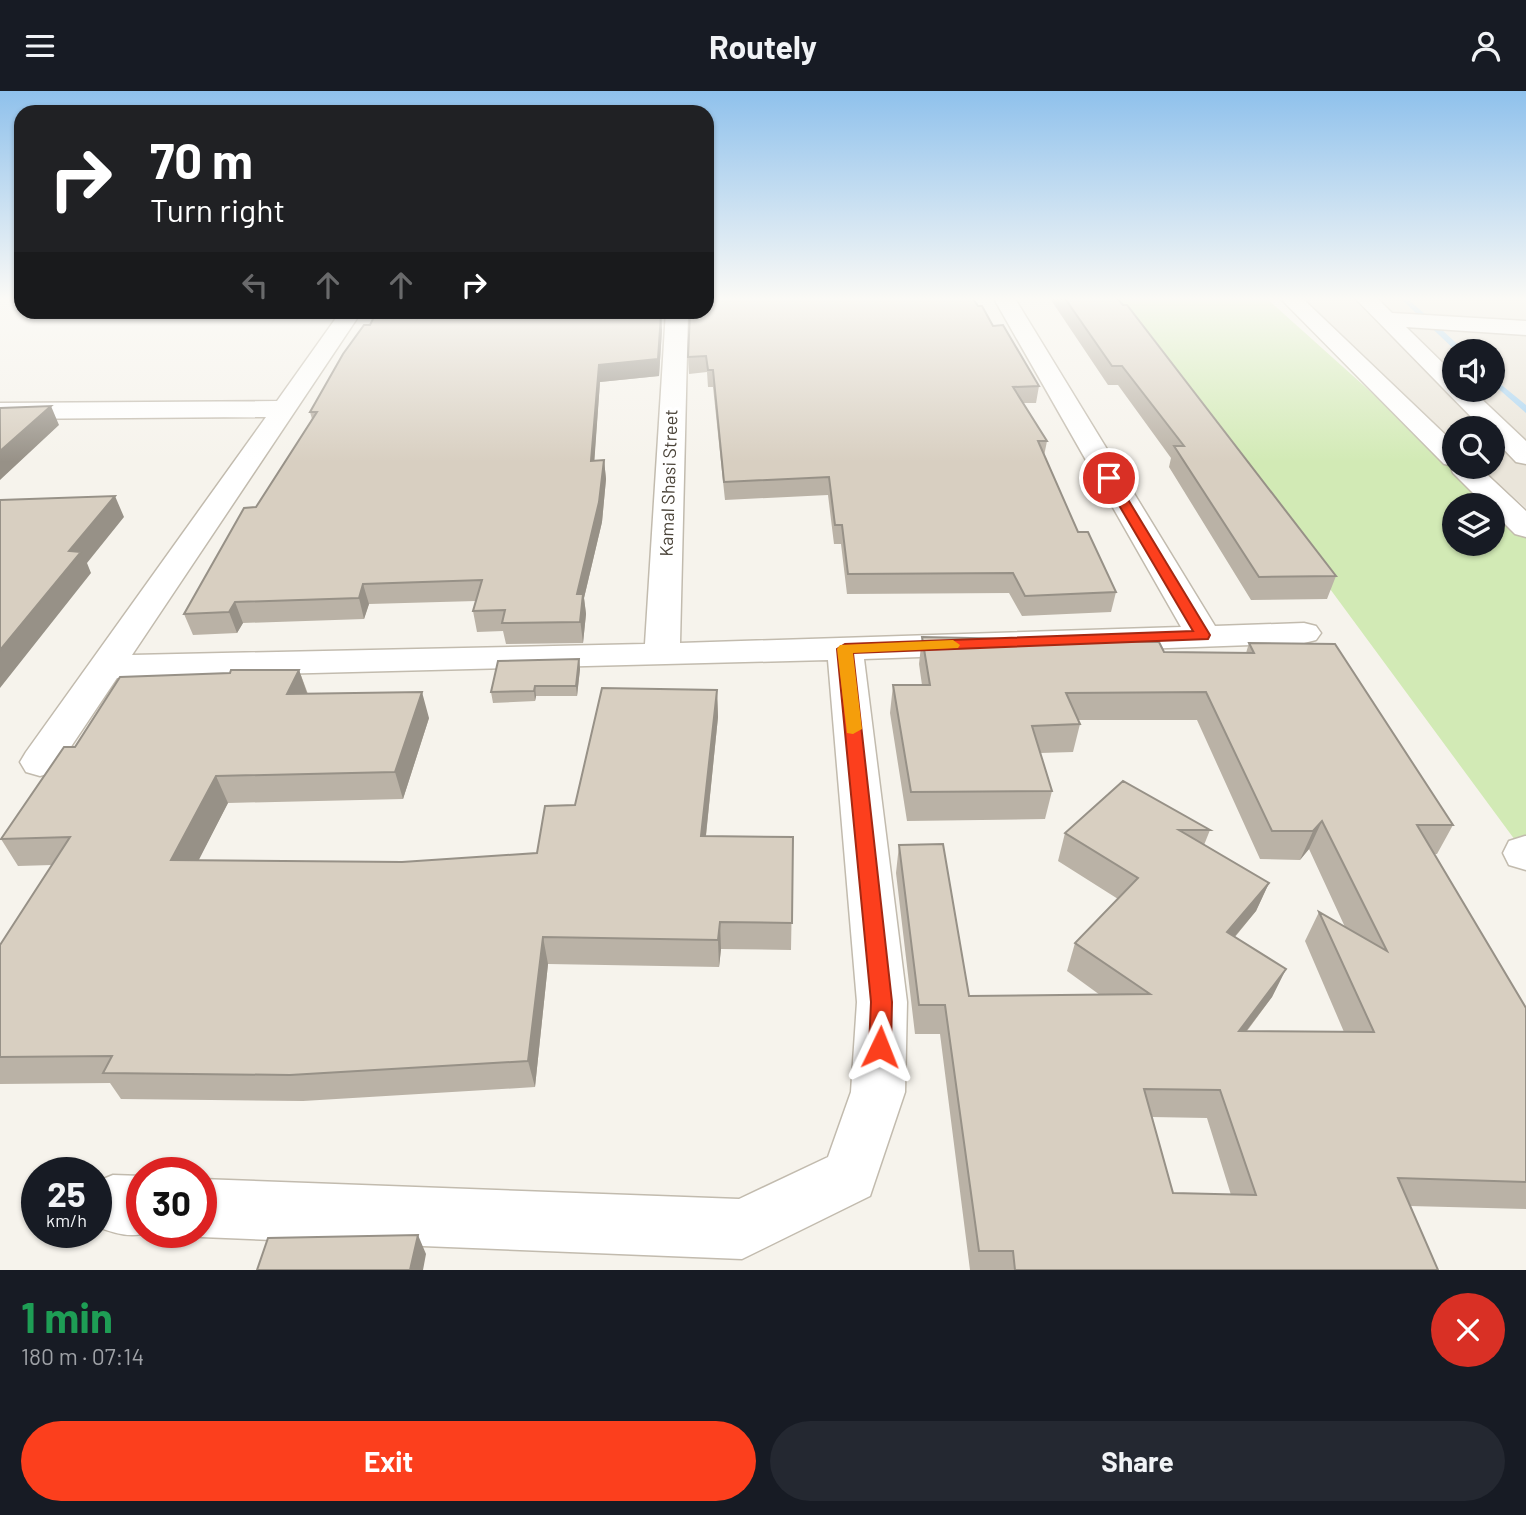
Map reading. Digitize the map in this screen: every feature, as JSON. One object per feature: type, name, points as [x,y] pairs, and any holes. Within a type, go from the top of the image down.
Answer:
[{"type":"street","points":[[40,762],[324,352]]},
{"type":"street","name":"Kamal Shasi Street","points":[[662,655],[675,352]]},
{"type":"street","points":[[1036,352],[1203,635]]},
{"type":"street","points":[[1345,352],[1442,446]]},
{"type":"street","points":[[1421,352],[1442,374]]},
{"type":"street","points":[[1470,402],[1526,456]]},
{"type":"street","points":[[0,411],[284,409]]},
{"type":"street","points":[[1475,479],[1526,528]]},
{"type":"street","points":[[108,667],[662,655],[1304,633]]},
{"type":"street","points":[[217,1209],[742,1229],[849,1176],[878,1092],[881,1002],[845,649]]},
{"type":"shaded area","points":[[1346,352],[1442,352],[1442,402],[1505,402],[1505,352],[1526,352],[1526,508],[1493,479],[1505,479],[1505,416],[1442,416],[1442,436]]},
{"type":"green space","points":[[1156,352],[1326,352],[1442,456],[1442,479],[1468,479],[1484,493],[1442,493],[1442,556],[1505,556],[1505,512],[1526,531],[1526,855]]},
{"type":"building","points":[[658,352],[658,359],[599,365],[591,461],[604,460],[599,502],[577,594],[583,594],[580,622],[502,623],[505,610],[473,611],[482,580],[363,584],[359,598],[235,602],[229,612],[184,614],[244,508],[256,507],[317,412],[310,412],[343,354]]},
{"type":"building","points":[[688,352],[1019,352],[1039,386],[1013,387],[1047,441],[1038,441],[1078,532],[1088,532],[1116,592],[1025,596],[1013,573],[848,574],[842,525],[835,525],[829,477],[724,482],[713,370],[708,370],[706,356],[688,357]]},
{"type":"building","points":[[1102,352],[1163,352],[1336,576],[1259,577],[1174,446],[1184,446],[1122,366],[1112,366]]},
{"type":"building","points":[[51,406],[0,451],[0,408]]},
{"type":"building","points":[[115,496],[69,551],[81,552],[0,650],[0,500]]},
{"type":"building","points":[[922,637],[1159,642],[1164,652],[1254,653],[1249,643],[1335,644],[1453,825],[1417,825],[1526,1008],[1526,1182],[1398,1178],[1438,1270],[1015,1270],[1013,1251],[979,1251],[945,1005],[919,1005],[899,845],[943,844],[969,996],[1150,994],[1075,943],[1138,878],[1065,833],[1123,781],[1210,830],[1179,830],[1269,883],[1227,932],[1286,969],[1239,1031],[1374,1032],[1319,912],[1387,951],[1322,821],[1313,831],[1272,831],[1206,692],[1066,693],[1080,724],[1032,726],[1052,791],[911,792],[893,685],[930,685]],"holes":[[[1144,1089],[1220,1090],[1256,1195],[1173,1193]]]},
{"type":"building","points":[[579,659],[576,686],[535,686],[534,691],[491,692],[498,661]]},
{"type":"building","points":[[231,670],[299,670],[287,694],[422,692],[395,772],[216,776],[171,860],[402,862],[537,853],[545,806],[575,805],[602,688],[717,690],[701,836],[793,837],[792,923],[720,922],[718,940],[543,937],[528,1061],[290,1075],[103,1073],[112,1056],[0,1057],[0,945],[70,837],[1,839],[64,747],[75,747],[120,677],[230,673]]},
{"type":"building","points":[[418,1235],[410,1270],[257,1270],[268,1238]]},
{"type":"waterway","points":[[1505,391],[1526,410]]},
{"type":"slow traffic","points":[[853,729],[845,649],[953,645]]},
{"type":"route","points":[[880,1047],[881,1002],[845,649],[1203,635],[1109,478]]}]
